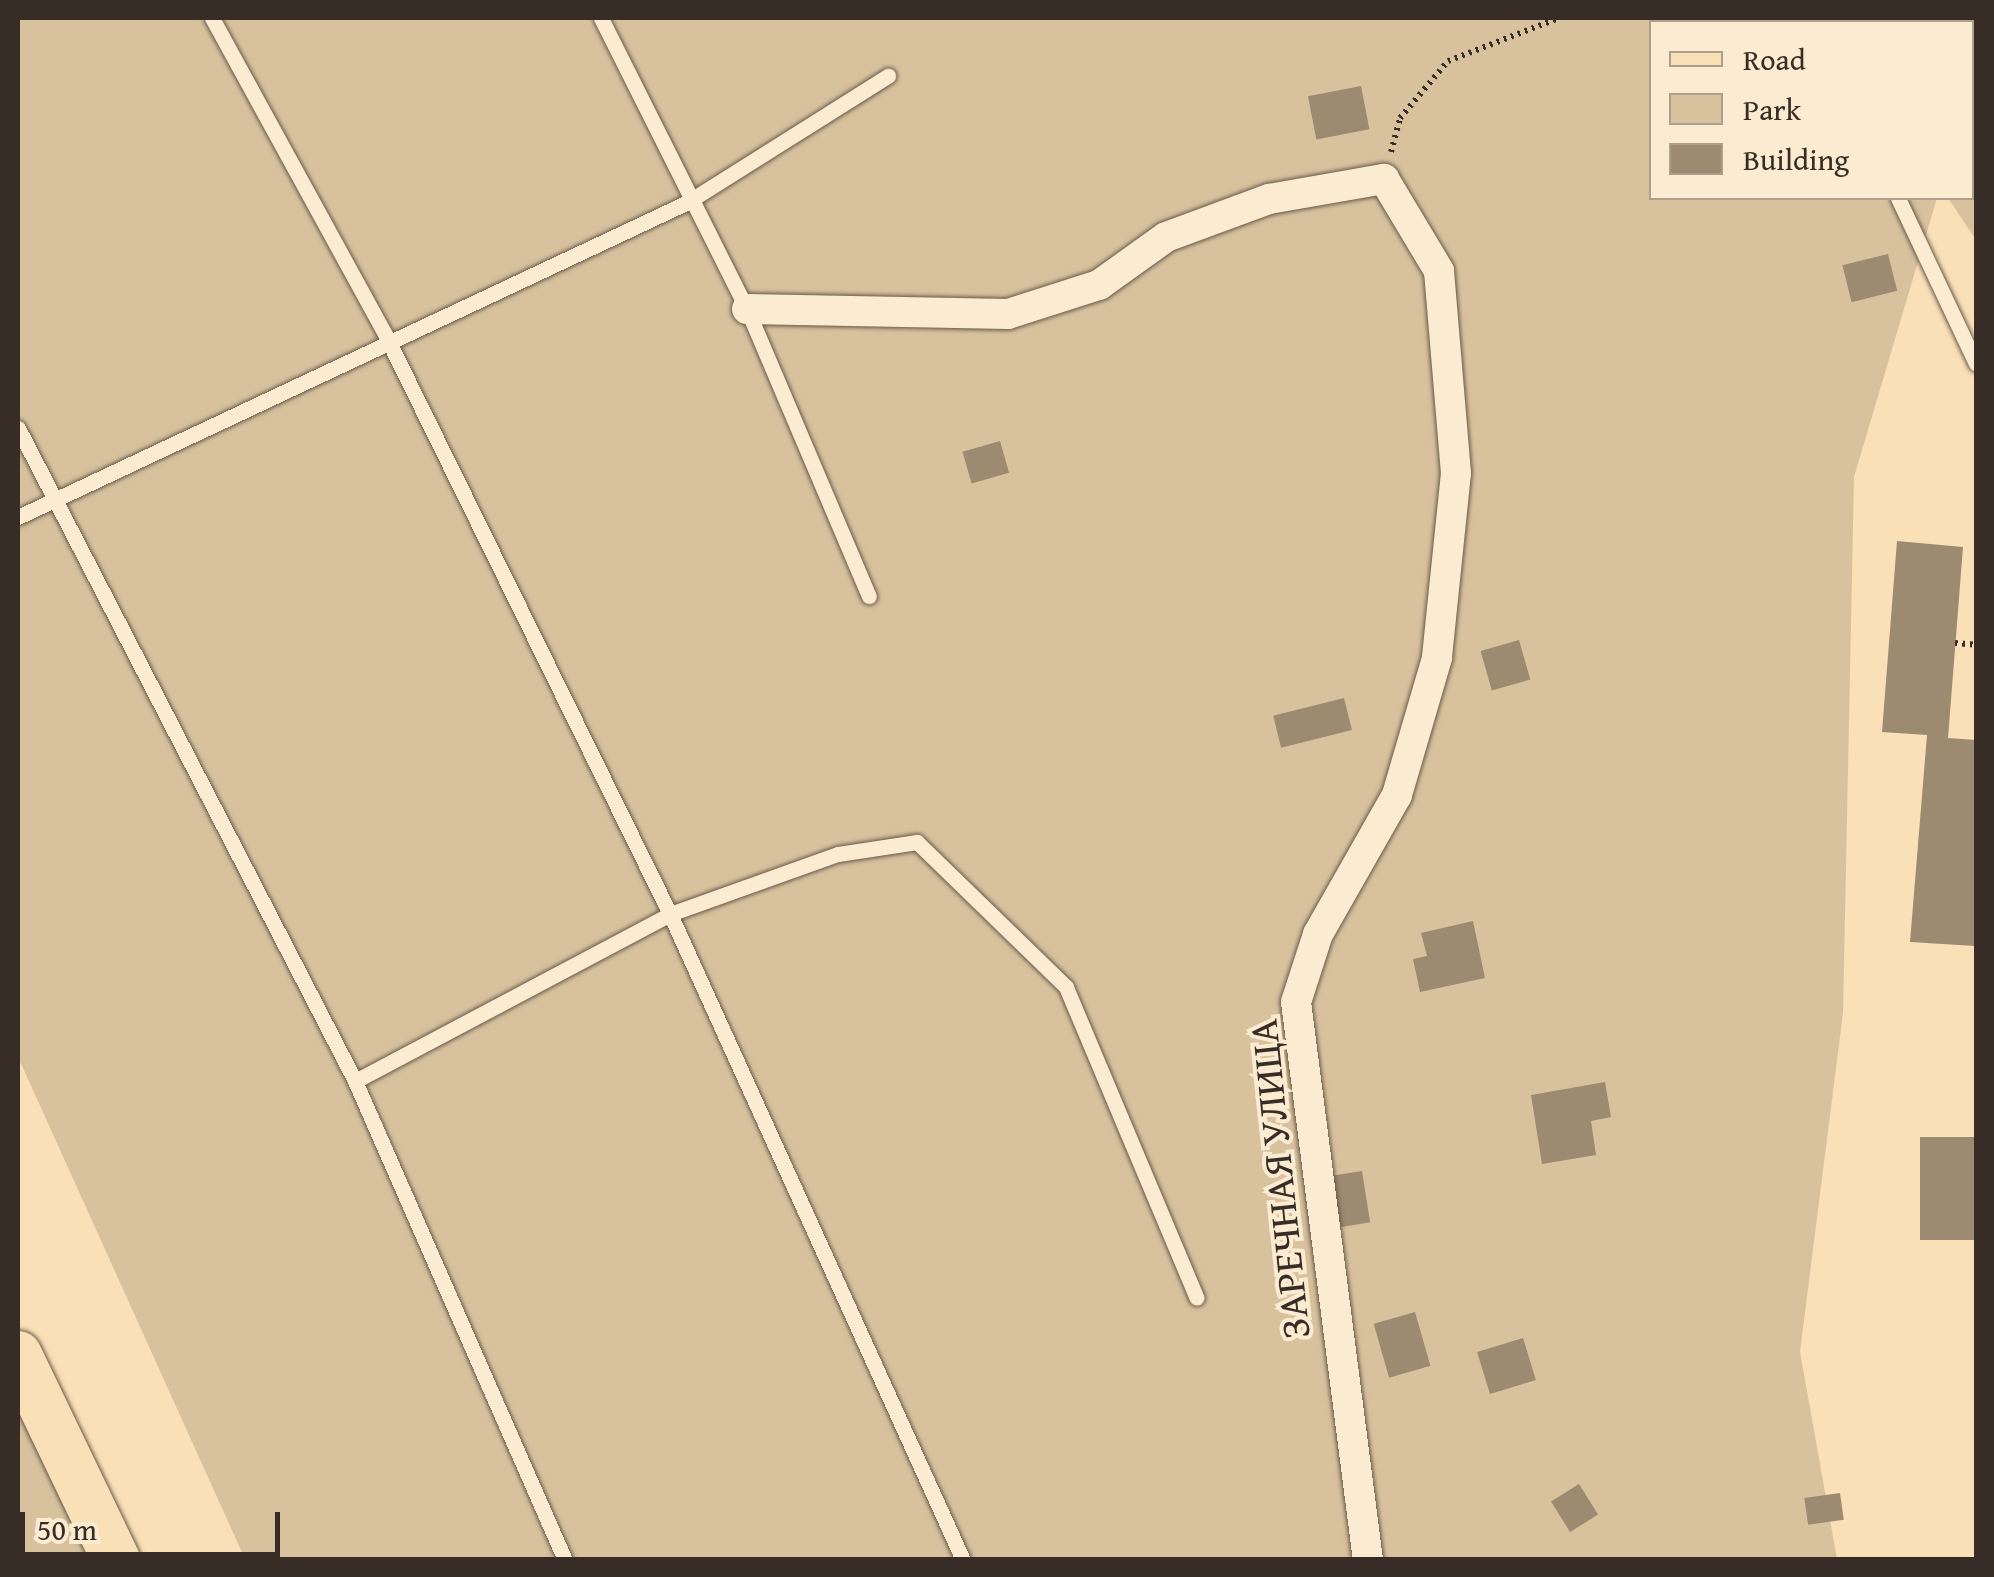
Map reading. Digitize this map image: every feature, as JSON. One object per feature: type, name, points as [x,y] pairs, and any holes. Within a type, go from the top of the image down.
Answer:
[{"type":"main road","points":[[18,1355],[116,1560]]},
{"type":"street","points":[[747,309],[1008,314],[1099,285],[1166,237],[1270,198],[1384,179]]},
{"type":"street","name":"ЗАРЕЧНАЯ УЛИЦА","points":[[1368,1560],[1296,1002],[1318,934],[1397,795],[1439,640],[1456,473],[1439,271],[1384,179]]},
{"type":"lane","points":[[212,18],[388,340],[670,914],[963,1560]]},
{"type":"lane","points":[[600,18],[686,203],[747,309],[869,596]]},
{"type":"lane","points":[[18,517],[686,203],[888,76]]},
{"type":"lane","points":[[1899,200],[1976,364]]},
{"type":"lane","points":[[18,428],[52,501],[355,1081],[565,1560]]},
{"type":"lane","points":[[355,1081],[670,914],[838,854],[916,842],[1066,987],[1197,1298]]},
{"type":"path","points":[[1384,179],[1400,118],[1448,61],[1559,18]]},
{"type":"path","points":[[1955,643],[1976,645]]},
{"type":"green space","points":[[18,18],[1976,18],[1976,240],[1949,200],[1974,200],[1974,20],[1649,20],[1649,200],[1936,200],[1854,477],[1843,1013],[1800,1352],[1837,1559],[245,1559],[18,1057]]},
{"type":"green space","points":[[18,1409],[90,1559],[18,1559]]},
{"type":"building","points":[[1361,86],[1369,129],[1316,139],[1308,96]]},
{"type":"building","points":[[1888,254],[1897,291],[1852,302],[1842,265]]},
{"type":"building","points":[[1000,441],[1009,473],[972,483],[963,452]]},
{"type":"building","points":[[1897,541],[1963,547],[1948,738],[1976,740],[1975,946],[1910,942],[1927,735],[1882,732]]},
{"type":"building","points":[[1519,640],[1530,679],[1492,690],[1481,651]]},
{"type":"building","points":[[1344,698],[1352,730],[1281,748],[1273,716]]},
{"type":"building","points":[[1473,921],[1485,978],[1420,992],[1413,959],[1427,956],[1421,933]]},
{"type":"building","points":[[1605,1082],[1611,1117],[1591,1121],[1596,1155],[1542,1164],[1531,1095]]},
{"type":"building","points":[[1920,1137],[1976,1137],[1976,1240],[1920,1240]]},
{"type":"building","points":[[1362,1171],[1370,1222],[1334,1228],[1325,1177]]},
{"type":"building","points":[[1415,1312],[1430,1366],[1389,1378],[1374,1324]]},
{"type":"building","points":[[1523,1338],[1536,1380],[1490,1394],[1477,1352]]},
{"type":"building","points":[[1579,1484],[1598,1515],[1570,1532],[1551,1501]]},
{"type":"building","points":[[1840,1493],[1844,1520],[1808,1525],[1804,1498]]}]
